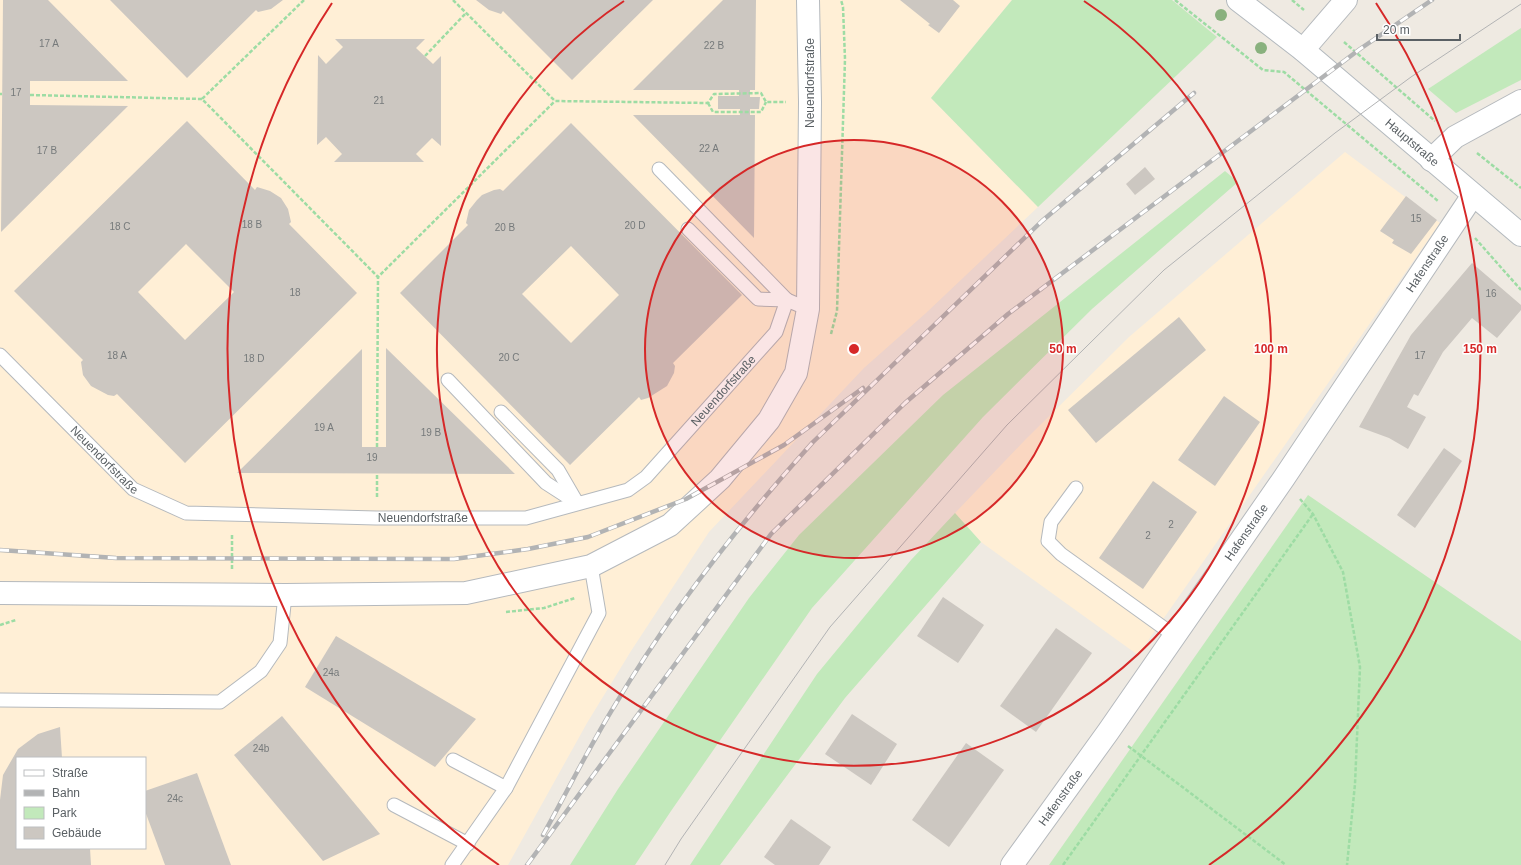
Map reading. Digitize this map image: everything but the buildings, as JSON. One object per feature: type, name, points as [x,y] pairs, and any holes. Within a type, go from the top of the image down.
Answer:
[{"type":"street","name":"Neuendorfstraße","points":[[0,593],[285,595],[466,593],[591,566],[670,525],[720,480],[769,420],[796,373],[808,309],[810,102],[808,0]]},
{"type":"street","points":[[1238,0],[1303,50],[1346,0]]},
{"type":"street","name":"Hauptstraße","points":[[1303,50],[1521,235]]},
{"type":"street","points":[[1431,160],[1455,137],[1521,101]]},
{"type":"street","name":"Hafenstraße","points":[[1012,865],[1108,732],[1284,478],[1459,219],[1473,195]]},
{"type":"lane","points":[[659,169],[787,300]]},
{"type":"lane","points":[[688,229],[758,299],[787,300],[808,309]]},
{"type":"lane","name":"Neuendorfstraße","points":[[0,355],[133,489],[186,513],[232,513],[376,518],[526,518],[628,490],[652,472],[776,332],[787,300]]},
{"type":"lane","points":[[448,380],[546,483],[577,504]]},
{"type":"lane","points":[[501,412],[558,470],[577,504]]},
{"type":"lane","points":[[1076,488],[1051,522],[1048,541],[1060,554],[1175,636]]},
{"type":"lane","points":[[452,865],[506,788],[599,612],[591,566]]},
{"type":"lane","points":[[0,700],[220,702],[262,671],[280,643],[285,595]]},
{"type":"lane","points":[[453,760],[506,788]]},
{"type":"lane","points":[[394,805],[468,844]]},
{"type":"path","points":[[202,99],[304,0]]},
{"type":"path","points":[[453,0],[555,101],[708,103]]},
{"type":"path","points":[[1175,0],[1263,70],[1284,72],[1459,219],[1521,290]]},
{"type":"path","points":[[424,56],[466,13]]},
{"type":"path","points":[[1324,26],[1455,137],[1521,188]]},
{"type":"path","points":[[708,103],[714,94],[761,93],[766,102]]},
{"type":"path","points":[[30,95],[202,99],[378,277]]},
{"type":"path","points":[[377,447],[378,277],[555,101]]},
{"type":"path","points":[[766,102],[810,102]]},
{"type":"path","points":[[708,103],[713,112],[761,112],[766,102]]},
{"type":"path","points":[[1284,478],[1313,514],[1343,572],[1360,667],[1355,784],[1346,865]]},
{"type":"path","points":[[232,513],[233,595]]},
{"type":"path","points":[[1063,865],[1313,514]]},
{"type":"path","points":[[1108,732],[1286,865]]},
{"type":"shaded area","points":[[0,0],[1012,0],[931,98],[1038,207],[926,313],[864,368],[709,532],[631,651],[587,723],[508,865],[0,865]]},
{"type":"shaded area","points":[[1345,152],[1440,223],[1138,655],[981,542],[955,513],[1025,440],[1129,337]]},
{"type":"green space","points":[[1012,0],[1172,0],[1217,37],[1038,207],[931,98]]},
{"type":"green space","points":[[1521,28],[1521,80],[1456,113],[1428,89]]},
{"type":"green space","points":[[1225,171],[1238,182],[1092,309],[983,417],[812,608],[635,865],[570,865],[618,789],[749,598],[799,535],[943,395]]},
{"type":"green space","points":[[1308,495],[1521,641],[1521,865],[1049,865]]},
{"type":"green space","points":[[955,513],[981,542],[845,698],[720,865],[690,865],[817,674],[911,560]]},
{"type":"tram line","points":[[665,865],[681,839],[830,627],[1007,425],[1164,270],[1335,133],[1411,77],[1521,4]]},
{"type":"railway","points":[[527,865],[771,534],[905,403],[1008,314],[1360,49],[1432,0]]},
{"type":"railway","points":[[543,835],[605,721],[659,636],[707,569],[733,536],[813,442],[1042,221],[1194,93]]},
{"type":"railway","points":[[0,550],[116,558],[454,559],[528,549],[588,537],[686,499],[784,445],[863,388]]}]
